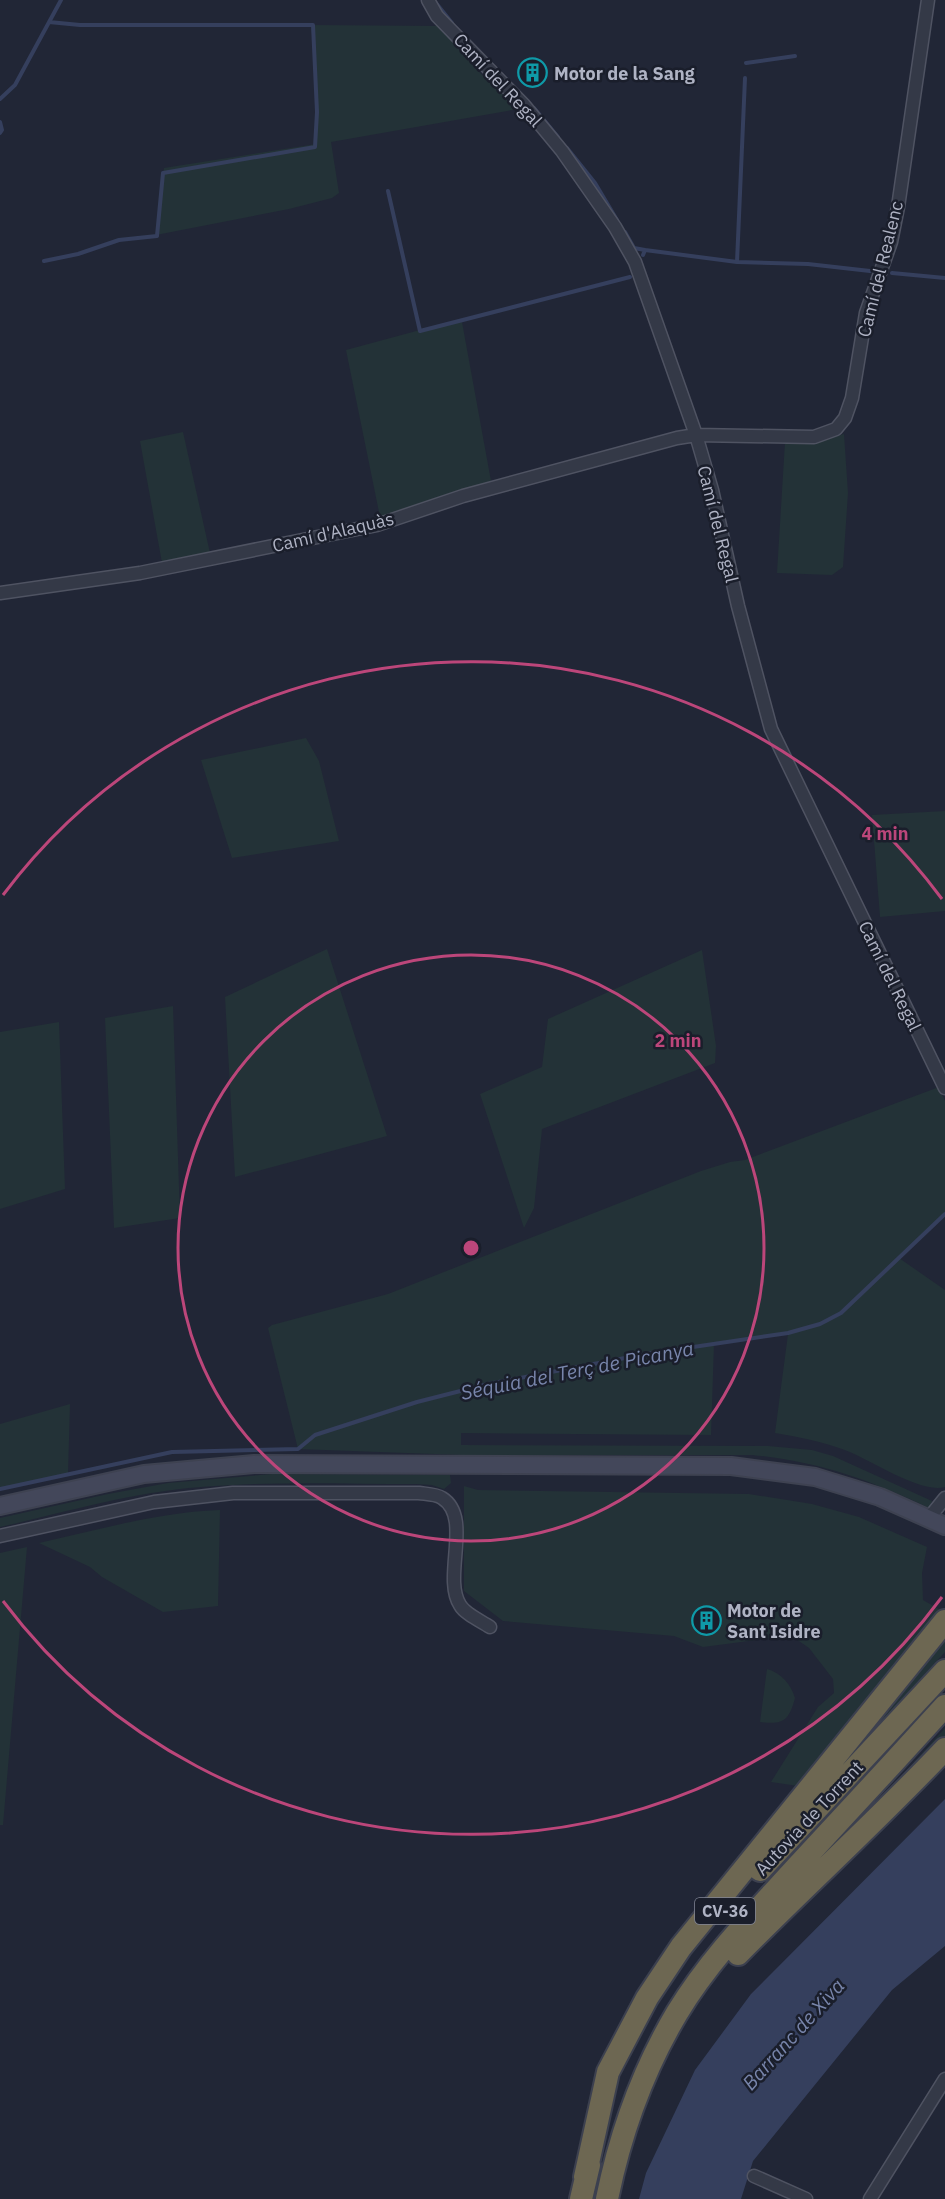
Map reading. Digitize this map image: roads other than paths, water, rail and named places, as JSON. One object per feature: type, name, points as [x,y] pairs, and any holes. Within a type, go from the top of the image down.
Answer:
[{"type":"highway","points":[[583,2188],[608,2072],[647,1998],[681,1947],[945,1621]]},
{"type":"highway","name":"Autovia de Torrent","points":[[583,2188],[617,2077],[655,2003],[684,1962],[746,1886],[945,1671]]},
{"type":"highway","name":"Autovia de Torrent","points":[[607,2199],[614,2166],[640,2086],[676,2014],[711,1963],[945,1706]]},
{"type":"highway","points":[[614,2166],[685,2018],[712,1980],[945,1749]]},
{"type":"main road","points":[[0,1506],[144,1474],[254,1464],[731,1466],[815,1477],[880,1497],[939,1525]]},
{"type":"street","name":"Camí del Regal","points":[[428,0],[437,16],[524,105],[568,160],[615,227],[635,262],[696,435],[712,490],[738,606],[771,729],[945,1088]]},
{"type":"street","name":"Camí del Realenc","points":[[696,435],[814,437],[836,429],[845,418],[852,398],[866,314],[891,243],[928,0]]},
{"type":"street","name":"Camí d'Alaquàs","points":[[0,593],[140,573],[377,525],[463,496],[677,438],[696,435]]},
{"type":"street","points":[[0,1536],[154,1502],[233,1493],[419,1493],[440,1496],[448,1502],[456,1517],[454,1592],[460,1607],[490,1627]]},
{"type":"street","points":[[939,1525],[945,1498]]},
{"type":"street","points":[[870,2199],[945,2079]]},
{"type":"street","points":[[754,2176],[806,2199]]},
{"type":"water","name":"Barranc de Xiva","points":[[945,1799],[945,1946],[892,1990],[753,2161],[741,2199],[639,2199],[646,2173],[695,2070],[751,1994]]},
{"type":"waterway","points":[[0,99],[15,85],[61,0]]},
{"type":"waterway","points":[[436,3],[452,23]]},
{"type":"waterway","points":[[44,261],[78,254],[119,240],[157,236],[163,173],[315,147],[317,112],[313,25],[80,25],[49,22]]},
{"type":"waterway","points":[[746,63],[795,56]]},
{"type":"waterway","points":[[737,262],[745,78]]},
{"type":"waterway","points":[[534,108],[558,137]]},
{"type":"waterway","points":[[0,122],[2,130],[0,133]]},
{"type":"waterway","points":[[567,148],[595,183],[617,220]]},
{"type":"waterway","points":[[388,191],[420,331],[630,277]]},
{"type":"waterway","points":[[625,232],[634,248],[645,250]]},
{"type":"waterway","points":[[643,255],[645,250],[737,262],[808,264],[870,271]]},
{"type":"waterway","points":[[892,273],[945,278]]},
{"type":"waterway","name":"Séquia del Terç de Picanya","points":[[0,1489],[172,1452],[298,1449],[315,1435],[417,1402],[488,1384],[646,1354],[788,1333],[820,1324],[841,1313],[945,1214]]},
{"type":"place","name":"Motor de la Sang","points":[[533,73]]},
{"type":"place","name":"Motor de Sant Isidre","points":[[706,1620]]}]
